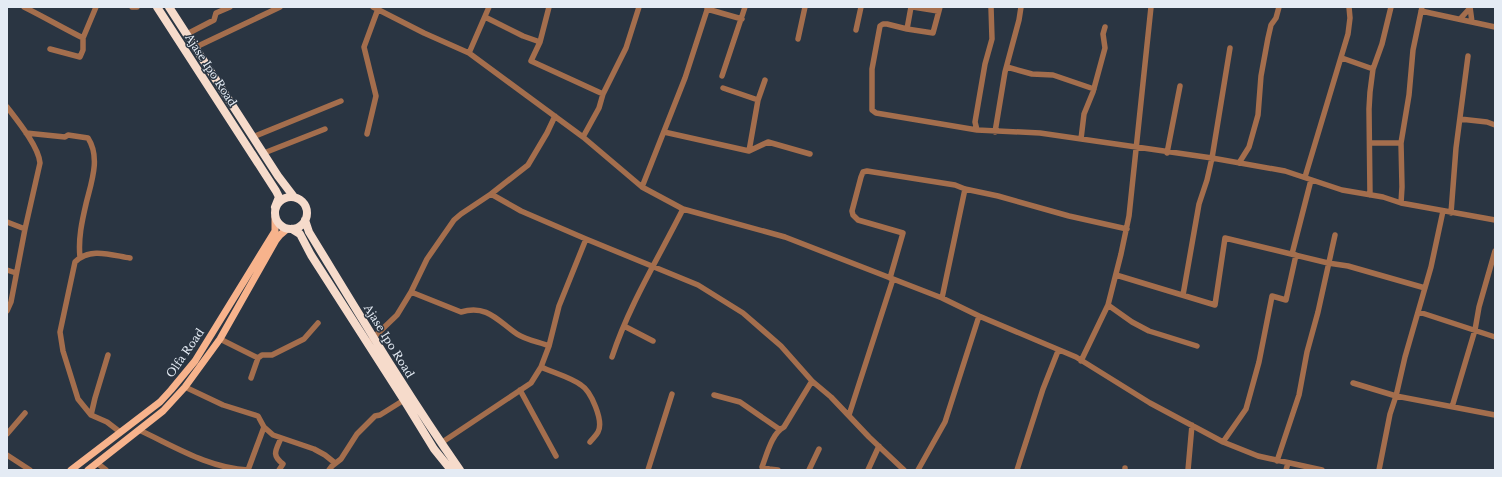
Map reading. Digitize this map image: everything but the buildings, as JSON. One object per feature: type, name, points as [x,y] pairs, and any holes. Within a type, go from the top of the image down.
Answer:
[{"type":"highway","name":"Ajase Ipo Road","points":[[157,7],[279,197],[275,207]]},
{"type":"highway","name":"Ajase Ipo Road","points":[[169,7],[280,180],[294,197]]},
{"type":"highway","points":[[294,197],[298,198],[305,205],[307,213],[305,220],[297,228],[290,229],[279,224],[275,216],[275,207],[283,198],[294,197]]},
{"type":"highway","name":"Ajase Ipo Road","points":[[305,220],[309,232],[404,400],[434,449],[451,470]]},
{"type":"highway","name":"Ajase Ipo Road","points":[[290,229],[300,234],[311,255],[460,470]]},
{"type":"main road","name":"Olfa Road","points":[[71,470],[160,402],[195,361],[275,231],[275,216]]},
{"type":"main road","points":[[88,470],[163,411],[185,387],[220,339],[276,240],[290,229]]},
{"type":"street","points":[[24,7],[43,15],[62,28],[83,38]]},
{"type":"street","points":[[50,49],[80,57],[83,50],[83,38],[96,7]]},
{"type":"street","points":[[132,7],[137,7]]},
{"type":"street","points":[[187,34],[214,20],[216,13],[230,7]]},
{"type":"street","points":[[196,47],[280,7]]},
{"type":"street","points":[[469,54],[489,7]]},
{"type":"street","points":[[549,7],[540,42],[531,61],[603,94]]},
{"type":"street","points":[[583,137],[599,108],[603,94],[626,48],[639,7]]},
{"type":"street","points":[[722,76],[745,7]]},
{"type":"street","points":[[798,40],[805,7]]},
{"type":"street","points":[[856,30],[861,7]]},
{"type":"street","points":[[907,30],[912,7],[939,9],[933,33],[907,30],[887,24],[880,26],[872,69],[872,110],[876,113],[977,130],[1040,133],[1212,158],[1285,171],[1342,190],[1383,196],[1401,203],[1495,220]]},
{"type":"street","points":[[977,130],[975,122],[985,64],[992,39],[991,7]]},
{"type":"street","points":[[995,132],[1007,67],[1021,7]]},
{"type":"street","points":[[1081,360],[1108,305],[1127,229],[1152,7]]},
{"type":"street","points":[[1239,163],[1250,147],[1258,115],[1261,76],[1268,38],[1279,7]]},
{"type":"street","points":[[1223,442],[1246,409],[1259,362],[1272,296],[1286,300],[1308,178],[1342,58],[1349,26],[1349,7]]},
{"type":"street","points":[[1370,195],[1370,143],[1368,110],[1373,69],[1382,44],[1391,7]]},
{"type":"street","points":[[1460,19],[1470,7]]},
{"type":"street","points":[[1470,7],[1472,22]]},
{"type":"street","points":[[367,134],[376,96],[364,47],[375,8],[469,54],[583,137],[642,187],[683,209],[785,237],[942,298],[979,316],[1081,360],[1150,403],[1223,442],[1258,456],[1322,470]]},
{"type":"street","points":[[642,187],[685,78],[708,8],[742,19]]},
{"type":"street","points":[[1401,203],[1401,143],[1409,95],[1412,50],[1422,9],[1447,18],[1460,19],[1495,27]]},
{"type":"street","points":[[485,17],[523,36],[540,42]]},
{"type":"street","points":[[1081,139],[1084,114],[1094,89],[1105,48],[1103,34],[1105,27]]},
{"type":"street","points":[[1183,295],[1199,204],[1212,158],[1230,48]]},
{"type":"street","points":[[1451,213],[1468,56]]},
{"type":"street","points":[[1342,58],[1373,69]]},
{"type":"street","points":[[1007,67],[1032,74],[1054,75],[1094,89]]},
{"type":"street","points":[[749,151],[758,100],[765,80]]},
{"type":"street","points":[[1167,152],[1180,86]]},
{"type":"street","points":[[724,88],[758,100]]},
{"type":"street","points":[[253,137],[340,102]]},
{"type":"street","points":[[7,106],[26,132],[40,158],[40,164],[7,311]]},
{"type":"street","points":[[370,340],[396,315],[411,292],[426,259],[454,220],[492,194],[528,165],[555,116]]},
{"type":"street","points":[[1460,119],[1487,122],[1495,125]]},
{"type":"street","points":[[264,153],[325,129]]},
{"type":"street","points":[[26,132],[65,137],[68,135],[77,135],[88,138],[92,145],[94,168],[81,228],[79,248],[80,257]]},
{"type":"street","points":[[664,132],[749,151],[768,142],[810,154]]},
{"type":"street","points":[[1370,143],[1401,143]]},
{"type":"street","points":[[849,415],[903,236],[903,233],[858,220],[853,215],[852,211],[863,172],[867,171],[955,185],[965,189],[998,196],[1069,216],[1127,229]]},
{"type":"street","points":[[942,298],[965,189]]},
{"type":"street","points":[[492,194],[521,211],[586,240],[698,285],[743,313],[781,346],[812,381],[849,415],[904,470]]},
{"type":"street","points":[[612,356],[624,326],[683,209]]},
{"type":"street","points":[[1380,470],[1390,414],[1419,312],[1443,211]]},
{"type":"street","points":[[7,222],[25,228]]},
{"type":"street","points":[[1277,461],[1299,395],[1307,352],[1318,312],[1335,235]]},
{"type":"street","points":[[1116,275],[1215,305],[1225,238],[1328,263],[1348,266],[1425,288]]},
{"type":"street","points":[[441,443],[532,383],[541,367],[549,346],[559,306],[586,240]]},
{"type":"street","points":[[1452,407],[1475,330],[1479,307],[1495,252]]},
{"type":"street","points":[[120,432],[107,422],[91,415],[78,399],[74,390],[60,338],[60,332],[75,262],[80,257],[93,253],[130,258]]},
{"type":"street","points":[[7,270],[16,273]]},
{"type":"street","points":[[411,292],[461,312],[472,310],[490,314],[518,335],[549,346]]},
{"type":"street","points":[[1108,305],[1132,322],[1149,331],[1197,346]]},
{"type":"street","points":[[1419,312],[1495,337]]},
{"type":"street","points":[[918,470],[945,422],[979,316]]},
{"type":"street","points":[[252,378],[258,358],[262,355],[272,355],[304,339],[318,323]]},
{"type":"street","points":[[624,326],[653,341]]},
{"type":"street","points":[[220,339],[258,358]]},
{"type":"street","points":[[1018,470],[1043,389],[1058,351]]},
{"type":"street","points":[[91,415],[108,355]]},
{"type":"street","points":[[541,367],[581,384],[587,389],[595,404],[600,423],[598,432],[590,442]]},
{"type":"street","points":[[778,470],[762,467],[779,429],[784,426],[812,381]]},
{"type":"street","points":[[1354,383],[1396,396],[1495,415]]},
{"type":"street","points":[[185,387],[223,405],[258,416],[264,427],[273,436],[314,449],[335,463]]},
{"type":"street","points":[[520,390],[556,456]]},
{"type":"street","points":[[648,470],[672,394]]},
{"type":"street","points":[[714,395],[740,402],[779,429]]},
{"type":"street","points":[[329,470],[341,458],[357,434],[375,416],[380,415],[404,400]]},
{"type":"street","points":[[7,434],[25,413]]},
{"type":"street","points":[[1188,470],[1192,425]]},
{"type":"street","points":[[139,430],[206,462],[227,468],[248,470],[264,427]]},
{"type":"street","points":[[279,470],[283,464],[275,456],[281,438]]},
{"type":"street","points":[[868,470],[879,446]]},
{"type":"street","points":[[809,470],[819,449]]},
{"type":"street","points":[[7,455],[30,470]]},
{"type":"street","points":[[97,463],[106,470]]},
{"type":"street","points":[[1286,470],[1288,463]]}]
